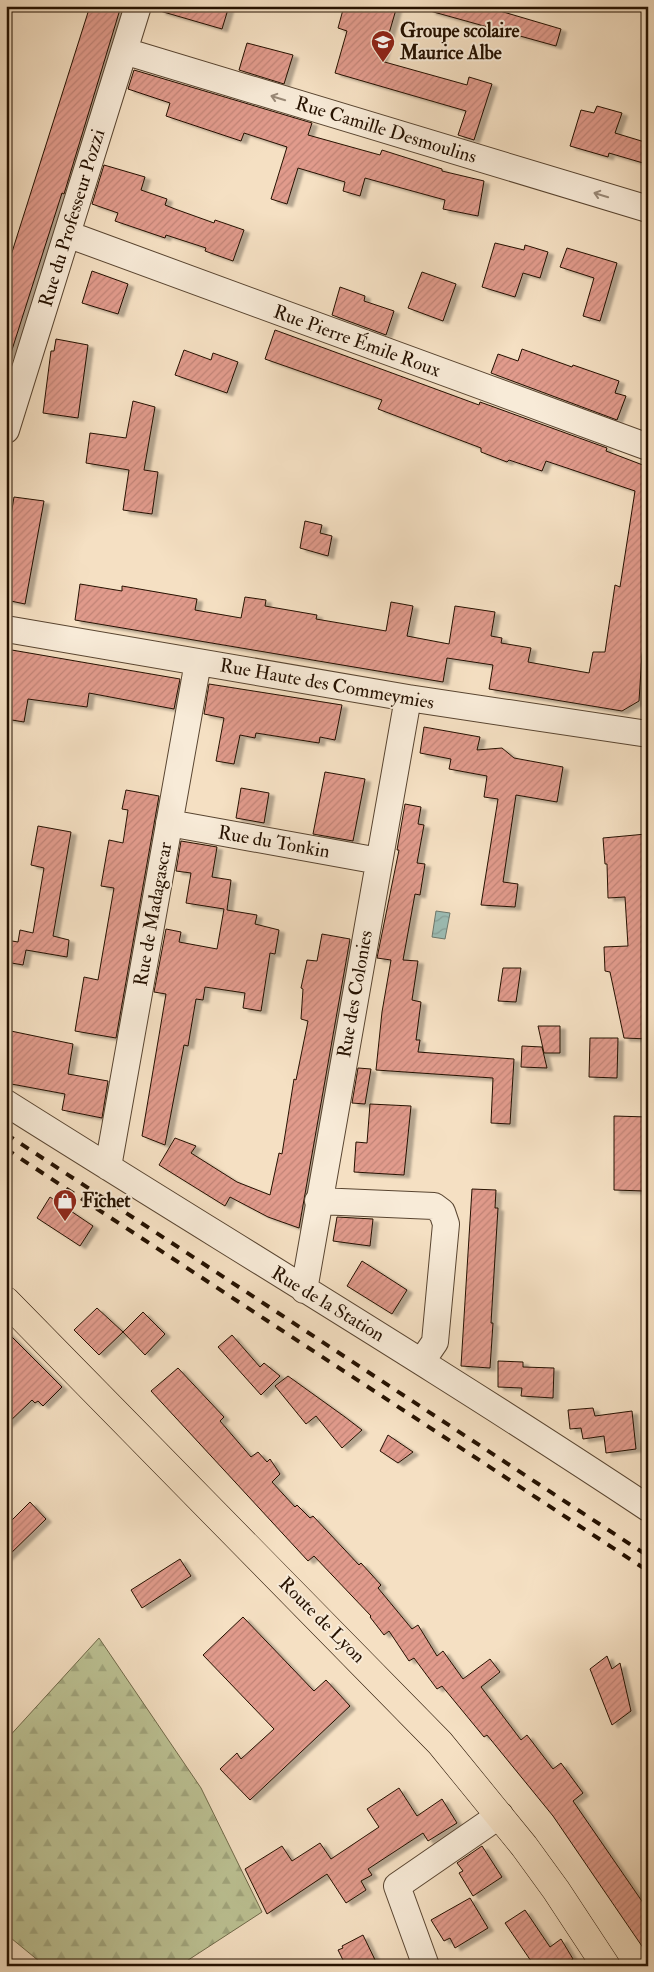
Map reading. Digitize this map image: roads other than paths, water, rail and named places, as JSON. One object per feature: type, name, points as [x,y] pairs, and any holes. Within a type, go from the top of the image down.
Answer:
[{"type":"main road","name":"Route de Lyon","points":[[6,1301],[412,1712],[500,1815],[556,1890],[606,1966]]},
{"type":"street","name":"Rue du Professeur Pozzi","points":[[6,430],[138,6]]},
{"type":"street","name":"Rue Camille Desmoulins","points":[[124,51],[648,210]]},
{"type":"street","name":"Rue Pierre Émile Roux","points":[[67,234],[648,448]]},
{"type":"street","name":"Rue Haute des Commeymies","points":[[6,628],[408,698],[648,734]]},
{"type":"street","name":"Rue de Madagascar","points":[[108,1167],[198,662]]},
{"type":"street","name":"Rue des Colonies","points":[[304,1290],[318,1201],[408,698]]},
{"type":"street","name":"Rue du Tonkin","points":[[169,823],[379,861]]},
{"type":"street","name":"Rue de la Station","points":[[6,1103],[304,1290],[422,1361],[648,1508]]},
{"type":"street","points":[[318,1201],[434,1206],[442,1212],[446,1224],[435,1342],[422,1361]]},
{"type":"street","points":[[426,1966],[397,1886],[500,1815]]},
{"type":"water","points":[[436,911],[450,913],[445,939],[432,937]]},
{"type":"railway","points":[[6,1134],[648,1556]]},
{"type":"railway","points":[[6,1149],[648,1571]]},
{"type":"place","name":"Groupe scolaire Maurice Albe","points":[[383,63]]},
{"type":"place","name":"Fichet","points":[[65,1222]]}]
